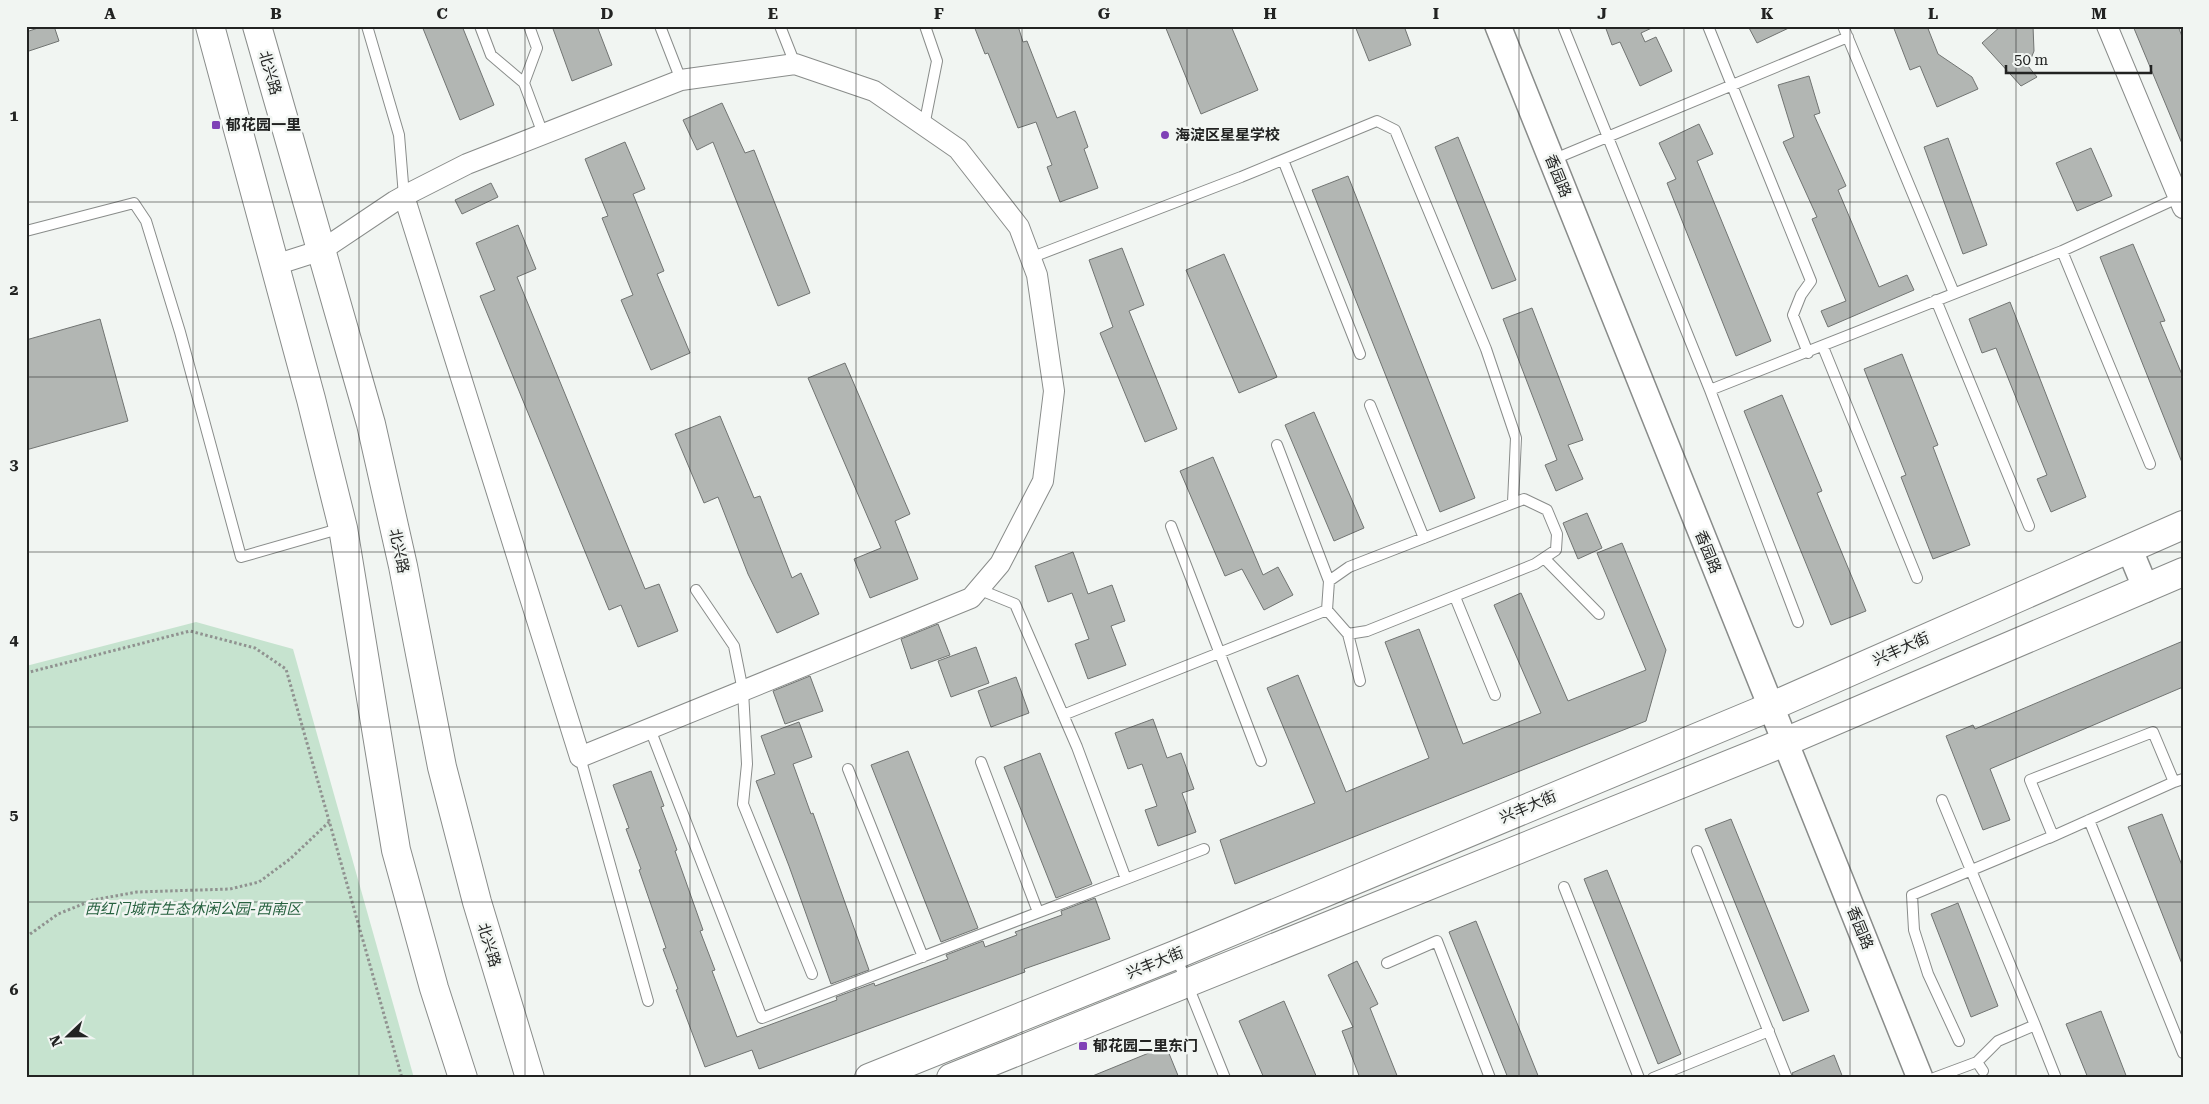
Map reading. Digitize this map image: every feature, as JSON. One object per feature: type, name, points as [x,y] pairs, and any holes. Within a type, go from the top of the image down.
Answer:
[{"type":"main road","points":[[210,26],[275,264],[343,528],[396,850],[434,988],[463,1078]]},
{"type":"main road","name":"北兴路","points":[[257,26],[373,433],[403,566],[442,767],[476,902],[530,1078]]},
{"type":"main road","name":"兴丰大街","points":[[869,1078],[1176,955],[1770,706],[2183,525]]},
{"type":"main road","name":"兴丰大街","points":[[951,1078],[1785,742],[2183,572]]},
{"type":"street","name":"香园路","points":[[1498,26],[1920,1078]]},
{"type":"street","points":[[2107,26],[2181,201]]},
{"type":"street","points":[[275,264],[322,250],[404,196],[467,164],[681,80],[795,64],[874,92],[958,149],[1019,227],[1037,275],[1054,391],[1043,481],[1000,564],[971,598],[580,757],[404,196]]},
{"type":"street","points":[[2129,548],[2146,589]]},
{"type":"lane","points":[[367,26],[399,135],[404,196]]},
{"type":"lane","points":[[480,26],[491,56],[524,83],[543,134]]},
{"type":"lane","points":[[524,83],[537,48],[528,26]]},
{"type":"lane","points":[[660,26],[681,80]]},
{"type":"lane","points":[[780,26],[795,64]]},
{"type":"lane","points":[[924,126],[937,61],[925,26]]},
{"type":"lane","points":[[1563,26],[1710,390],[1798,622]]},
{"type":"lane","points":[[1708,26],[1811,281],[1801,295],[1793,315],[1808,353]]},
{"type":"lane","points":[[1843,26],[1954,293]]},
{"type":"lane","points":[[1552,160],[1848,37]]},
{"type":"lane","points":[[1030,258],[1283,160],[1377,121],[1395,130],[1486,348],[1516,438],[1513,502]]},
{"type":"lane","points":[[1283,160],[1360,354]]},
{"type":"lane","points":[[1710,390],[1808,353],[2181,201]]},
{"type":"lane","points":[[26,231],[134,203],[146,221],[177,323],[241,557],[343,528]]},
{"type":"lane","points":[[2062,250],[2150,464]]},
{"type":"lane","points":[[1936,300],[2029,526]]},
{"type":"lane","points":[[1822,347],[1917,578]]},
{"type":"lane","points":[[1370,405],[1424,538]]},
{"type":"lane","points":[[1277,445],[1330,581],[1327,610],[1348,634],[1360,681]]},
{"type":"lane","points":[[1330,581],[1349,567],[1524,499],[1547,510],[1557,534],[1556,550],[1535,564],[1367,631],[1348,634]]},
{"type":"lane","points":[[1171,526],[1261,762]]},
{"type":"lane","points":[[1544,558],[1599,614]]},
{"type":"lane","points":[[696,590],[734,646],[744,690],[747,764],[743,804],[812,974]]},
{"type":"lane","points":[[978,590],[1015,604],[1063,715],[1126,879]]},
{"type":"lane","points":[[1455,596],[1495,695]]},
{"type":"lane","points":[[1063,715],[1327,610]]},
{"type":"lane","points":[[650,729],[762,1018],[1204,849]]},
{"type":"lane","points":[[1958,1041],[1928,974],[1914,930],[1912,895],[2049,838],[2179,781],[2153,732],[2030,780],[2053,836],[2049,838]]},
{"type":"lane","points":[[580,757],[648,1001]]},
{"type":"lane","points":[[981,762],[1038,912]]},
{"type":"lane","points":[[848,769],[923,957]]},
{"type":"lane","points":[[1942,800],[2056,1078]]},
{"type":"lane","points":[[2090,820],[2183,1053]]},
{"type":"lane","points":[[1697,851],[1788,1078]]},
{"type":"lane","points":[[1564,887],[1640,1078]]},
{"type":"lane","points":[[1387,963],[1436,942],[1490,1078]]},
{"type":"lane","points":[[1176,955],[1225,1078]]},
{"type":"lane","points":[[1934,1078],[1980,1066],[1998,1041],[2035,1025]]},
{"type":"lane","points":[[1653,1078],[1769,1031]]},
{"type":"path","points":[[26,674],[190,631],[255,648],[286,669],[402,1078]]},
{"type":"path","points":[[26,937],[58,914],[93,900],[137,892],[230,889],[259,882],[290,859],[329,822]]},
{"type":"green space","name":"西红门城市生态休闲公园-西南区","points":[[196,622],[293,649],[414,1078],[26,1078],[26,666]]},
{"type":"building","points":[[44,26],[54,26],[59,41],[26,52],[26,32]]},
{"type":"building","points":[[422,26],[462,26],[494,105],[460,120]]},
{"type":"building","points":[[552,26],[597,26],[612,65],[572,81]]},
{"type":"building","points":[[974,26],[1018,26],[1023,42],[1027,41],[1057,118],[1075,111],[1088,147],[1084,149],[1098,188],[1060,202],[1047,167],[1052,165],[1036,122],[1018,128],[988,53],[985,54]]},
{"type":"building","points":[[1165,26],[1231,26],[1258,90],[1201,114]]},
{"type":"building","points":[[1355,26],[1404,26],[1411,45],[1369,61]]},
{"type":"building","points":[[1605,26],[1656,26],[1641,33],[1645,42],[1656,37],[1672,71],[1640,86],[1620,42],[1612,45]]},
{"type":"building","points":[[1748,26],[1793,26],[1757,43]]},
{"type":"building","points":[[1893,26],[1927,26],[1938,54],[1972,77],[1978,89],[1937,107],[1920,66],[1910,70]]},
{"type":"building","points":[[2001,26],[2033,26],[2034,51],[2028,66],[2037,77],[2021,86],[1982,43]]},
{"type":"building","points":[[2133,26],[2178,26],[2183,39],[2183,146]]},
{"type":"building","points":[[1809,76],[1820,113],[1814,115],[1846,186],[1838,190],[1879,287],[1907,275],[1914,290],[1828,327],[1821,311],[1846,301],[1812,219],[1817,217],[1783,142],[1794,137],[1778,85]]},
{"type":"building","points":[[722,103],[745,153],[754,150],[810,293],[778,306],[713,142],[697,150],[683,120]]},
{"type":"building","points":[[1699,124],[1713,154],[1697,161],[1771,341],[1736,356],[1667,183],[1676,179],[1659,143]]},
{"type":"building","points":[[1458,137],[1516,280],[1492,289],[1435,147]]},
{"type":"building","points":[[1948,138],[1987,245],[1963,254],[1924,147]]},
{"type":"building","points":[[625,142],[645,189],[633,194],[664,271],[657,274],[690,353],[651,370],[621,300],[633,295],[602,218],[608,216],[585,159]]},
{"type":"building","points":[[2091,148],[2112,196],[2077,211],[2056,163]]},
{"type":"building","points":[[1348,176],[1475,498],[1440,512],[1312,190]]},
{"type":"building","points":[[491,183],[498,197],[462,214],[455,200]]},
{"type":"building","points":[[518,225],[536,269],[517,277],[645,589],[659,584],[678,631],[638,647],[621,605],[609,610],[480,296],[495,290],[476,243]]},
{"type":"building","points":[[2133,244],[2165,321],[2160,322],[2183,377],[2183,465],[2100,257]]},
{"type":"building","points":[[1122,248],[1144,305],[1129,311],[1177,429],[1145,442],[1100,333],[1113,327],[1089,260]]},
{"type":"building","points":[[1224,254],[1277,377],[1239,393],[1186,270]]},
{"type":"building","points":[[2010,302],[2086,497],[2051,512],[2037,479],[2047,475],[1996,348],[1982,353],[1969,319]]},
{"type":"building","points":[[1532,308],[1583,440],[1568,445],[1583,479],[1556,491],[1545,465],[1557,460],[1503,319]]},
{"type":"building","points":[[100,319],[128,421],[26,450],[26,340]]},
{"type":"building","points":[[1902,354],[1938,445],[1933,447],[1970,545],[1933,559],[1901,477],[1906,475],[1864,369]]},
{"type":"building","points":[[845,363],[910,514],[895,521],[918,579],[870,598],[854,559],[881,548],[808,378]]},
{"type":"building","points":[[1782,395],[1822,491],[1817,493],[1866,611],[1831,625],[1744,411]]},
{"type":"building","points":[[1314,412],[1364,528],[1334,541],[1285,425]]},
{"type":"building","points":[[720,416],[754,498],[760,496],[792,578],[801,573],[819,614],[777,633],[748,574],[718,497],[704,503],[675,434]]},
{"type":"building","points":[[1213,457],[1263,575],[1278,567],[1293,595],[1264,610],[1242,569],[1225,576],[1180,471]]},
{"type":"building","points":[[1587,513],[1602,548],[1578,559],[1563,523]]},
{"type":"building","points":[[1622,543],[1666,650],[1646,721],[1235,884],[1220,840],[1315,803],[1267,688],[1298,675],[1346,792],[1429,758],[1385,642],[1419,629],[1463,744],[1541,713],[1494,605],[1521,593],[1568,701],[1646,670],[1597,553]]},
{"type":"building","points":[[1073,552],[1088,594],[1112,585],[1125,621],[1111,626],[1126,665],[1088,679],[1075,644],[1089,639],[1072,593],[1048,602],[1035,566]]},
{"type":"building","points":[[938,624],[950,655],[911,669],[901,639]]},
{"type":"building","points":[[2183,641],[2183,687],[1990,769],[2010,820],[1983,830],[1946,736],[1973,725],[1975,729]]},
{"type":"building","points":[[976,647],[989,683],[951,697],[938,661]]},
{"type":"building","points":[[810,676],[823,711],[785,724],[773,691]]},
{"type":"building","points":[[1016,677],[1029,713],[991,727],[978,691]]},
{"type":"building","points":[[1153,719],[1167,758],[1181,753],[1194,789],[1182,793],[1196,832],[1158,846],[1145,810],[1157,806],[1142,764],[1128,769],[1115,733]]},
{"type":"building","points":[[799,722],[812,757],[793,764],[811,814],[813,813],[869,970],[831,984],[756,781],[775,774],[761,736]]},
{"type":"building","points":[[908,751],[978,928],[941,942],[871,765]]},
{"type":"building","points":[[1040,753],[1092,884],[1056,898],[1004,767]]},
{"type":"building","points":[[651,771],[664,806],[661,807],[677,850],[675,851],[703,930],[700,931],[715,970],[712,971],[737,1037],[837,1000],[836,997],[874,983],[875,986],[948,959],[946,955],[983,941],[985,947],[1017,935],[1015,932],[1062,915],[1061,911],[1095,898],[1110,939],[1024,969],[1025,972],[759,1069],[752,1050],[705,1067],[676,990],[678,989],[663,949],[666,948],[626,829],[629,828],[613,785]]},
{"type":"building","points":[[2162,814],[2183,868],[2182,964],[2128,827]]},
{"type":"building","points":[[1731,819],[1809,1011],[1783,1021],[1705,829]]},
{"type":"building","points":[[1607,870],[1681,1054],[1658,1064],[1584,879]]},
{"type":"building","points":[[1958,903],[1998,1006],[1971,1017],[1931,914]]},
{"type":"building","points":[[1476,921],[1539,1078],[1508,1078],[1449,932]]},
{"type":"building","points":[[1357,961],[1378,1004],[1370,1008],[1398,1078],[1360,1078],[1342,1031],[1353,1027],[1328,975]]},
{"type":"building","points":[[1284,1001],[1317,1078],[1264,1078],[1239,1021]]},
{"type":"building","points":[[2101,1011],[2127,1078],[2088,1078],[2066,1024]]},
{"type":"building","points":[[1166,1046],[1179,1078],[1090,1078],[1090,1077]]},
{"type":"building","points":[[1834,1055],[1843,1078],[1794,1078],[1792,1073]]},
{"type":"place","name":"郁花园一里","points":[[216,125]]},
{"type":"place","name":"海淀区星星学校","points":[[1165,135]]},
{"type":"place","name":"郁花园二里东门","points":[[1083,1046]]}]
